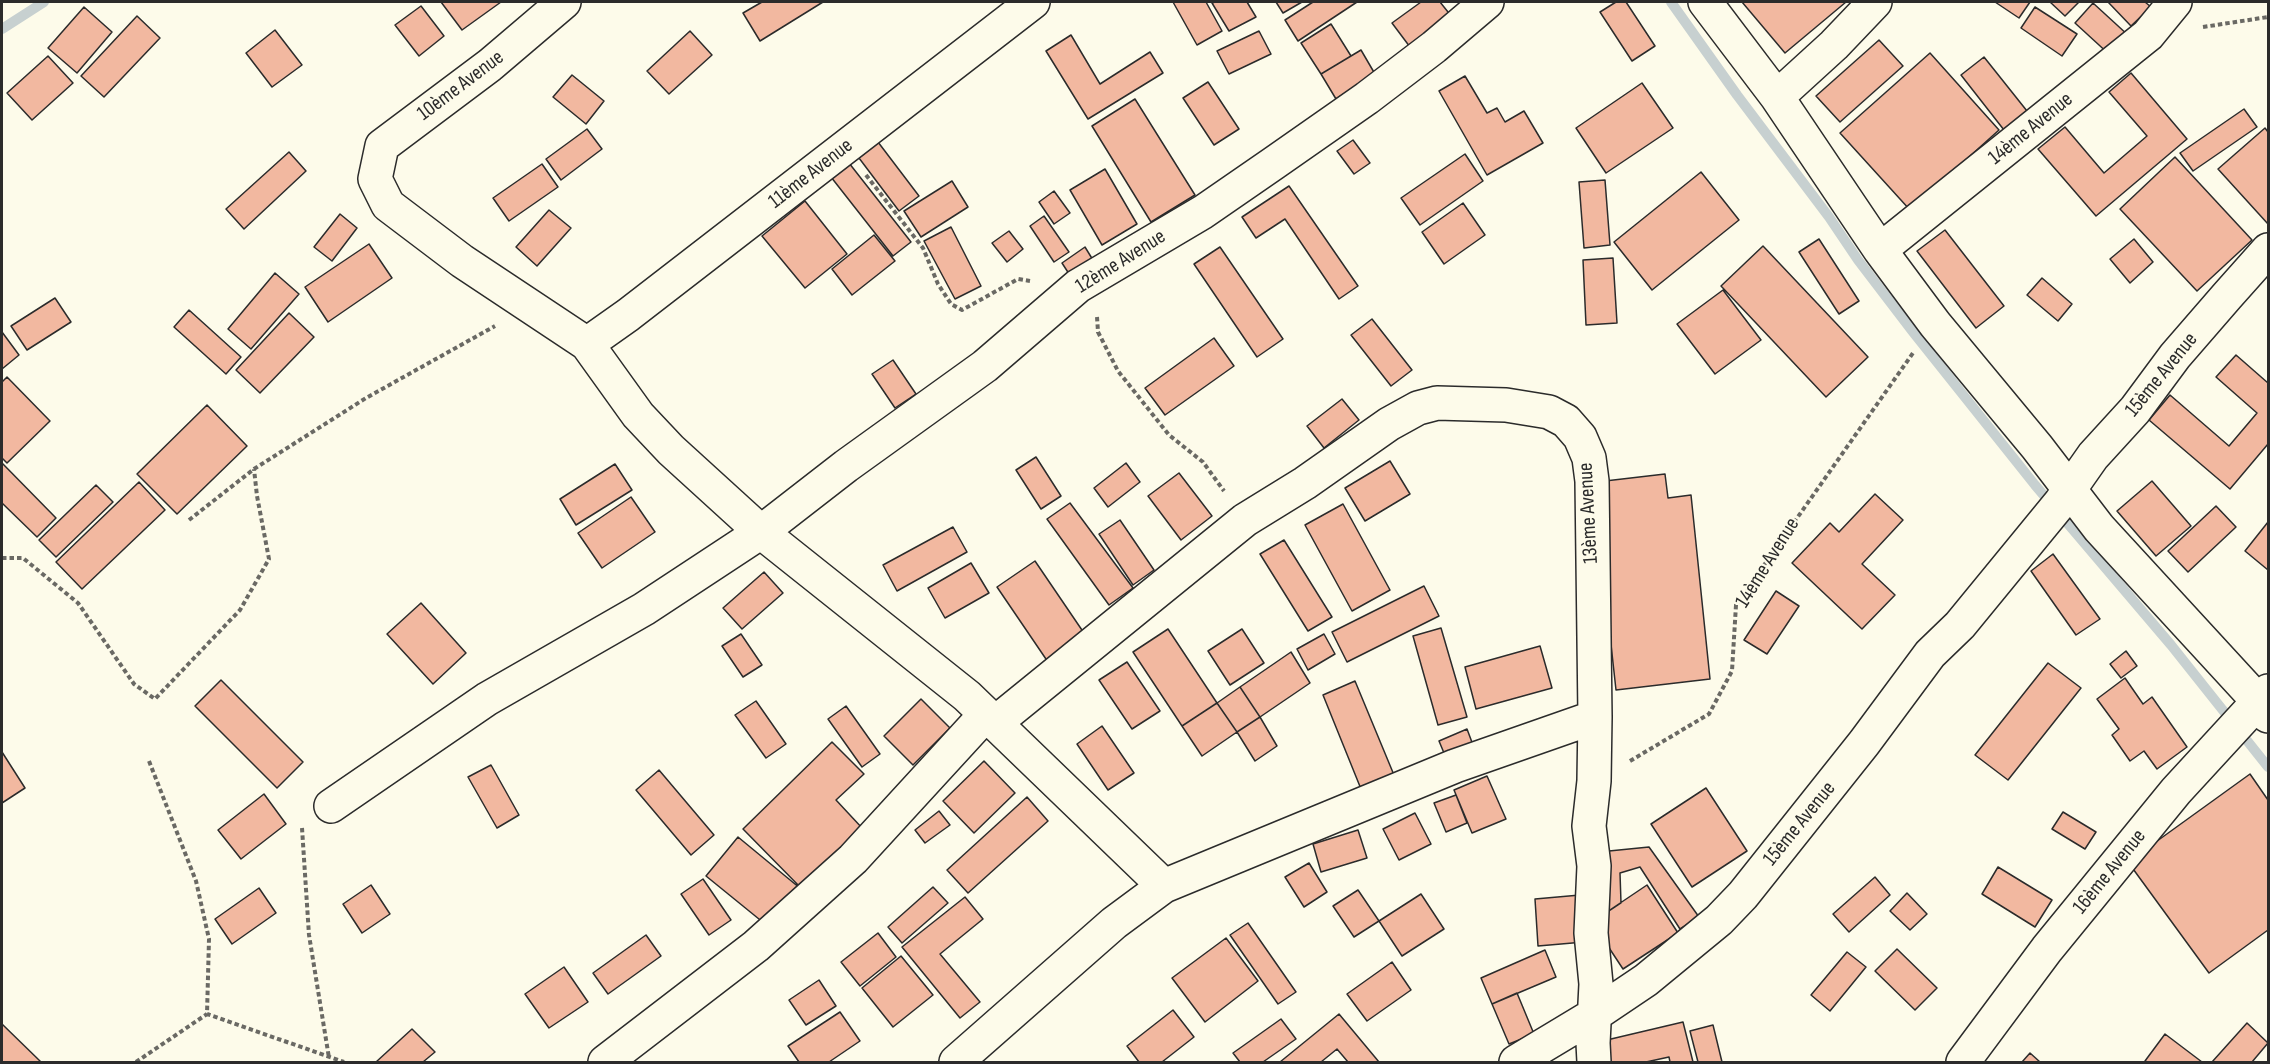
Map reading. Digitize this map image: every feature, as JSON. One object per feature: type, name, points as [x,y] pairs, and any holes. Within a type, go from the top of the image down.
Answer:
[{"type":"street","name":"10ème Avenue","points":[[543,315],[462,261],[388,205],[375,179],[382,146],[490,65],[564,2]]},
{"type":"street","name":"11ème Avenue","points":[[587,344],[628,315],[1033,2]]},
{"type":"street","name":"12ème Avenue","points":[[331,806],[487,699],[644,609],[761,532],[846,466],[985,366],[1078,286],[1203,212],[1434,47],[1487,2]]},
{"type":"street","points":[[1705,2],[1777,97],[1880,250],[2065,496],[2099,528],[2265,703]]},
{"type":"street","points":[[1777,97],[1834,45],[1875,2]]},
{"type":"street","name":"14ème Avenue","points":[[1880,250],[2148,35],[2175,2]]},
{"type":"street","name":"15ème Avenue","points":[[1516,1062],[1594,1015],[1646,980],[1719,920],[1743,895],[1864,743],[1930,654],[1960,625],[2036,533],[2093,456],[2135,410],[2175,356],[2268,250]]},
{"type":"street","points":[[543,315],[587,344],[638,416],[671,450],[761,532],[967,696],[1164,886]]},
{"type":"street","name":"13ème Avenue","points":[[605,1062],[756,946],[854,858],[991,718],[1245,520],[1305,483],[1389,424],[1418,408],[1437,403],[1506,405],[1549,412],[1566,421],[1580,437],[1589,458],[1592,481],[1595,717],[1594,782],[1589,826],[1594,866],[1592,933],[1596,984],[1594,1062]]},
{"type":"street","name":"16ème Avenue","points":[[1964,1062],[2047,949],[2176,791],[2265,703]]},
{"type":"street","points":[[956,1062],[1114,923],[1164,886],[1455,766],[1595,717]]},
{"type":"path","points":[[2148,35],[2268,17]]},
{"type":"path","points":[[189,520],[254,469],[366,398],[492,327],[543,315]]},
{"type":"path","name":"14ème Avenue","points":[[1594,782],[1708,714],[1732,671],[1736,605],[1918,346]]},
{"type":"path","points":[[2,558],[23,558],[78,603],[134,684],[155,699],[240,610],[269,559],[254,469]]},
{"type":"path","points":[[149,761],[196,881],[209,939],[207,1014]]},
{"type":"path","points":[[329,1058],[309,935],[301,829],[331,806]]},
{"type":"path","points":[[207,1014],[344,1062]]},
{"type":"path","points":[[136,1062],[207,1014]]},
{"type":"building","points":[[441,2],[501,2],[462,30]]},
{"type":"building","points":[[762,2],[823,2],[760,41],[743,13]]},
{"type":"building","points":[[1173,2],[1206,2],[1222,31],[1197,45]]},
{"type":"building","points":[[1247,2],[1256,17],[1229,31],[1212,3]]},
{"type":"building","points":[[1276,2],[1302,2],[1283,13]]},
{"type":"building","points":[[1313,2],[1357,2],[1298,41],[1285,20]]},
{"type":"building","points":[[1421,2],[1440,2],[1452,17],[1410,47],[1392,23]]},
{"type":"building","points":[[1616,2],[1626,2],[1655,46],[1632,61],[1600,12]]},
{"type":"building","points":[[1742,2],[1846,2],[1785,53]]},
{"type":"building","points":[[1995,2],[2030,2],[2019,18]]},
{"type":"building","points":[[2050,2],[2079,2],[2065,16]]},
{"type":"building","points":[[2108,2],[2145,2],[2151,7],[2131,26]]},
{"type":"building","points":[[2093,3],[2129,36],[2111,56],[2075,23]]},
{"type":"building","points":[[421,6],[444,36],[419,56],[395,25]]},
{"type":"building","points":[[84,7],[112,32],[77,73],[48,48]]},
{"type":"building","points":[[2035,7],[2077,34],[2062,56],[2021,28]]},
{"type":"building","points":[[137,16],[160,38],[104,97],[81,76]]},
{"type":"building","points":[[1331,24],[1351,56],[1321,74],[1301,43]]},
{"type":"building","points":[[275,30],[302,65],[272,87],[246,53]]},
{"type":"building","points":[[690,31],[712,55],[669,94],[647,71]]},
{"type":"building","points":[[1259,31],[1271,54],[1229,74],[1217,51]]},
{"type":"building","points":[[1071,35],[1100,84],[1150,52],[1163,73],[1088,119],[1046,51]]},
{"type":"building","points":[[1879,40],[1903,66],[1840,122],[1816,96]]},
{"type":"building","points":[[1361,50],[1375,74],[1336,99],[1321,74]]},
{"type":"building","points":[[1930,53],[1999,130],[1910,210],[1840,133]]},
{"type":"building","points":[[48,56],[73,83],[32,120],[7,93]]},
{"type":"building","points":[[1984,57],[2027,111],[2004,130],[1961,75]]},
{"type":"building","points":[[2131,73],[2187,139],[2096,216],[2038,149],[2065,127],[2104,173],[2147,136],[2109,92]]},
{"type":"building","points":[[572,75],[604,101],[586,124],[553,97]]},
{"type":"building","points":[[1465,76],[1487,113],[1497,108],[1505,122],[1524,111],[1543,143],[1487,175],[1439,91]]},
{"type":"building","points":[[1208,82],[1239,129],[1214,145],[1183,98]]},
{"type":"building","points":[[1642,83],[1673,128],[1606,173],[1576,128]]},
{"type":"building","points":[[1135,99],[1195,195],[1151,222],[1092,126]]},
{"type":"building","points":[[2244,109],[2257,127],[2193,171],[2180,153]]},
{"type":"building","points":[[2265,128],[2268,132],[2268,224],[2218,169]]},
{"type":"building","points":[[587,129],[602,149],[561,180],[546,159]]},
{"type":"building","points":[[1353,140],[1370,163],[1354,174],[1337,151]]},
{"type":"building","points":[[878,142],[919,196],[899,211],[859,158]]},
{"type":"building","points":[[289,152],[306,171],[244,229],[226,209]]},
{"type":"building","points":[[1465,154],[1483,181],[1420,225],[1401,198]]},
{"type":"building","points":[[2175,157],[2252,240],[2197,291],[2120,209]]},
{"type":"building","points":[[849,163],[911,242],[893,256],[831,177]]},
{"type":"building","points":[[542,164],[558,187],[509,221],[493,198]]},
{"type":"building","points":[[1105,169],[1137,224],[1102,245],[1070,190]]},
{"type":"building","points":[[1701,172],[1739,220],[1652,290],[1614,242]]},
{"type":"building","points":[[1605,180],[1610,245],[1584,248],[1579,182]]},
{"type":"building","points":[[952,181],[968,207],[921,237],[904,211]]},
{"type":"building","points":[[1289,186],[1358,286],[1339,299],[1285,219],[1256,238],[1242,217]]},
{"type":"building","points":[[1054,191],[1070,213],[1054,224],[1039,202]]},
{"type":"building","points":[[805,201],[847,254],[805,288],[762,236]]},
{"type":"building","points":[[1463,203],[1485,235],[1444,264],[1422,232]]},
{"type":"building","points":[[549,210],[571,228],[537,266],[516,247]]},
{"type":"building","points":[[340,214],[357,228],[332,261],[314,247]]},
{"type":"building","points":[[1044,216],[1069,252],[1054,262],[1030,226]]},
{"type":"building","points":[[951,227],[981,286],[955,299],[924,241]]},
{"type":"building","points":[[1945,230],[2004,306],[1976,328],[1917,251]]},
{"type":"building","points":[[1009,231],[1023,249],[1007,262],[992,243]]},
{"type":"building","points":[[874,235],[895,261],[852,295],[832,269]]},
{"type":"building","points":[[1819,239],[1859,301],[1839,314],[1799,252]]},
{"type":"building","points":[[2134,239],[2153,262],[2130,283],[2110,259]]},
{"type":"building","points":[[369,244],[392,278],[328,322],[305,287]]},
{"type":"building","points":[[1763,246],[1868,357],[1826,397],[1721,286]]},
{"type":"building","points":[[1085,247],[1096,265],[1073,280],[1062,263]]},
{"type":"building","points":[[1220,247],[1283,339],[1257,357],[1194,264]]},
{"type":"building","points":[[1613,258],[1617,323],[1586,325],[1583,260]]},
{"type":"building","points":[[275,273],[299,294],[251,349],[228,329]]},
{"type":"building","points":[[2042,278],[2072,304],[2058,321],[2027,295]]},
{"type":"building","points":[[1723,290],[1761,340],[1715,374],[1677,324]]},
{"type":"building","points":[[55,298],[71,322],[27,350],[11,326]]},
{"type":"building","points":[[189,310],[241,357],[226,374],[174,327]]},
{"type":"building","points":[[289,313],[314,337],[260,393],[236,370]]},
{"type":"building","points":[[1372,319],[1412,370],[1391,386],[1351,335]]},
{"type":"building","points":[[2,332],[19,355],[2,369]]},
{"type":"building","points":[[1214,338],[1234,366],[1165,415],[1145,388]]},
{"type":"building","points":[[2236,355],[2268,383],[2268,444],[2230,489],[2149,420],[2170,395],[2229,446],[2257,413],[2216,377]]},
{"type":"building","points":[[893,360],[916,394],[895,408],[872,374]]},
{"type":"building","points":[[7,377],[50,421],[7,463],[2,458],[2,382]]},
{"type":"building","points":[[1342,399],[1359,420],[1324,448],[1307,426]]},
{"type":"building","points":[[207,405],[247,446],[177,514],[137,474]]},
{"type":"building","points":[[1036,457],[1061,496],[1041,509],[1016,470]]},
{"type":"building","points":[[1390,461],[1410,494],[1365,521],[1345,488]]},
{"type":"building","points":[[2,463],[56,518],[37,537],[2,503]]},
{"type":"building","points":[[1126,463],[1140,482],[1108,507],[1094,488]]},
{"type":"building","points":[[615,464],[632,490],[576,525],[560,499]]},
{"type":"building","points":[[1179,473],[1212,516],[1181,540],[1148,496]]},
{"type":"building","points":[[1665,474],[1668,498],[1691,495],[1710,679],[1616,690],[1596,508],[1605,481]]},
{"type":"building","points":[[2152,481],[2191,526],[2156,556],[2117,511]]},
{"type":"building","points":[[139,482],[165,510],[82,589],[56,562]]},
{"type":"building","points":[[96,485],[113,502],[56,557],[39,540]]},
{"type":"building","points":[[1875,494],[1903,520],[1862,564],[1895,595],[1862,629],[1792,563],[1830,523],[1839,532]]},
{"type":"building","points":[[631,497],[655,532],[602,568],[578,533]]},
{"type":"building","points":[[1070,503],[1133,588],[1109,605],[1047,519]]},
{"type":"building","points":[[1343,504],[1390,590],[1352,611],[1305,525]]},
{"type":"building","points":[[2216,506],[2236,527],[2188,572],[2168,551]]},
{"type":"building","points":[[1120,520],[1154,570],[1133,585],[1099,534]]},
{"type":"building","points":[[2268,522],[2268,570],[2245,551]]},
{"type":"building","points":[[953,527],[967,552],[897,591],[883,565]]},
{"type":"building","points":[[1284,540],[1332,617],[1308,631],[1260,554]]},
{"type":"building","points":[[2053,554],[2100,619],[2076,635],[2031,571]]},
{"type":"building","points":[[1035,561],[1086,636],[1048,662],[997,587]]},
{"type":"building","points":[[971,563],[989,593],[945,618],[928,588]]},
{"type":"building","points":[[764,572],[783,593],[742,629],[723,608]]},
{"type":"building","points":[[1424,586],[1439,616],[1347,662],[1332,632]]},
{"type":"building","points":[[1776,591],[1799,606],[1767,654],[1744,640]]},
{"type":"building","points":[[421,603],[466,653],[433,684],[387,634]]},
{"type":"building","points":[[1441,628],[1467,717],[1438,725],[1413,636]]},
{"type":"building","points":[[1168,629],[1217,703],[1182,726],[1133,652]]},
{"type":"building","points":[[1242,629],[1264,663],[1230,685],[1208,651]]},
{"type":"building","points":[[741,634],[762,665],[743,677],[722,646]]},
{"type":"building","points":[[1324,634],[1335,654],[1308,670],[1297,649]]},
{"type":"building","points":[[1540,646],[1552,688],[1476,709],[1465,667]]},
{"type":"building","points":[[2126,651],[2137,666],[2121,678],[2110,664]]},
{"type":"building","points":[[1291,652],[1310,683],[1260,717],[1240,687]]},
{"type":"building","points":[[1127,662],[1160,711],[1132,729],[1099,680]]},
{"type":"building","points":[[2048,663],[2081,688],[2008,780],[1975,755]]},
{"type":"building","points":[[2125,678],[2143,704],[2152,697],[2187,747],[2157,769],[2144,751],[2130,761],[2112,735],[2119,729],[2097,699]]},
{"type":"building","points":[[221,680],[303,762],[277,788],[195,706]]},
{"type":"building","points":[[1355,681],[1394,775],[1361,789],[1323,695]]},
{"type":"building","points":[[1240,687],[1260,717],[1237,732],[1217,703]]},
{"type":"building","points":[[921,699],[950,728],[913,765],[884,736]]},
{"type":"building","points":[[756,701],[786,744],[766,758],[735,715]]},
{"type":"building","points":[[1217,703],[1237,732],[1202,756],[1182,726]]},
{"type":"building","points":[[846,706],[880,754],[862,767],[828,719]]},
{"type":"building","points":[[1260,717],[1277,746],[1255,761],[1237,732]]},
{"type":"building","points":[[1102,726],[1134,773],[1108,790],[1077,744]]},
{"type":"building","points":[[1467,729],[1476,753],[1449,765],[1439,741]]},
{"type":"building","points":[[832,742],[864,774],[836,800],[863,829],[802,889],[743,829]]},
{"type":"building","points":[[2,752],[25,788],[2,803]]},
{"type":"building","points":[[984,761],[1015,793],[974,833],[943,801]]},
{"type":"building","points":[[491,765],[519,815],[497,828],[468,777]]},
{"type":"building","points":[[659,770],[714,835],[691,855],[636,790]]},
{"type":"building","points":[[2250,774],[2268,800],[2268,930],[2209,973],[2128,862]]},
{"type":"building","points":[[1487,776],[1506,819],[1472,833],[1454,790]]},
{"type":"building","points":[[1706,788],[1747,851],[1692,887],[1651,824]]},
{"type":"building","points":[[264,794],[286,824],[241,859],[218,830]]},
{"type":"building","points":[[1456,795],[1467,823],[1446,832],[1434,803]]},
{"type":"building","points":[[1027,797],[1048,821],[968,893],[947,870]]},
{"type":"building","points":[[939,811],[950,825],[925,843],[915,830]]},
{"type":"building","points":[[2063,812],[2096,832],[2085,849],[2052,829]]},
{"type":"building","points":[[1415,813],[1431,844],[1399,860],[1383,829]]},
{"type":"building","points":[[1358,830],[1367,858],[1321,872],[1313,844]]},
{"type":"building","points":[[738,837],[801,889],[770,928],[706,876]]},
{"type":"building","points":[[1649,847],[1699,917],[1680,929],[1640,867],[1620,873],[1621,903],[1603,915],[1599,852]]},
{"type":"building","points":[[1309,863],[1327,892],[1304,907],[1285,877]]},
{"type":"building","points":[[1998,867],[2052,900],[2035,927],[1982,894]]},
{"type":"building","points":[[1875,877],[1890,895],[1849,932],[1833,914]]},
{"type":"building","points":[[703,879],[731,920],[709,935],[681,894]]},
{"type":"building","points":[[371,885],[390,914],[362,933],[343,904]]},
{"type":"building","points":[[1647,885],[1678,933],[1623,969],[1592,922]]},
{"type":"building","points":[[933,887],[948,903],[902,943],[888,927]]},
{"type":"building","points":[[259,888],[276,913],[232,944],[215,919]]},
{"type":"building","points":[[1358,890],[1379,921],[1354,937],[1333,906]]},
{"type":"building","points":[[1907,893],[1927,914],[1910,930],[1890,911]]},
{"type":"building","points":[[1421,894],[1444,929],[1402,956],[1379,921]]},
{"type":"building","points":[[1580,895],[1584,942],[1538,946],[1535,899]]},
{"type":"building","points":[[965,897],[983,919],[940,954],[980,1002],[960,1018],[902,947]]},
{"type":"building","points":[[1248,923],[1296,992],[1278,1004],[1230,935]]},
{"type":"building","points":[[878,933],[896,957],[860,986],[841,962]]},
{"type":"building","points":[[646,935],[661,956],[608,994],[593,973]]},
{"type":"building","points":[[1226,938],[1258,981],[1205,1022],[1172,978]]},
{"type":"building","points":[[1897,949],[1937,988],[1915,1010],[1875,971]]},
{"type":"building","points":[[1545,950],[1556,977],[1492,1004],[1481,978]]},
{"type":"building","points":[[1847,952],[1866,967],[1830,1011],[1811,995]]},
{"type":"building","points":[[901,956],[933,995],[893,1027],[862,988]]},
{"type":"building","points":[[1392,962],[1411,990],[1367,1021],[1347,994]]},
{"type":"building","points":[[564,967],[588,1002],[549,1028],[525,994]]},
{"type":"building","points":[[819,980],[836,1006],[806,1025],[789,1000]]},
{"type":"building","points":[[1517,993],[1534,1034],[1509,1044],[1492,1004]]},
{"type":"building","points":[[1173,1010],[1194,1037],[1162,1062],[1139,1062],[1127,1046]]},
{"type":"building","points":[[840,1012],[860,1041],[829,1062],[799,1062],[788,1046]]},
{"type":"building","points":[[1339,1014],[1379,1062],[1348,1062],[1337,1049],[1321,1062],[1280,1062]]},
{"type":"building","points":[[1281,1019],[1296,1039],[1263,1062],[1240,1062],[1233,1053]]},
{"type":"building","points":[[1683,1022],[1693,1062],[1670,1062],[1669,1057],[1646,1062],[1599,1062],[1594,1043]]},
{"type":"building","points":[[2247,1023],[2268,1043],[2252,1062],[2212,1062]]},
{"type":"building","points":[[2,1024],[41,1062],[2,1062]]},
{"type":"building","points":[[1713,1025],[1722,1062],[1698,1062],[1690,1031]]},
{"type":"building","points":[[412,1029],[435,1052],[423,1062],[376,1062]]},
{"type":"building","points":[[2165,1034],[2202,1062],[2145,1061]]},
{"type":"building","points":[[2030,1053],[2040,1062],[2022,1062]]},
{"type":"waterway","points":[[2,29],[44,2]]},
{"type":"waterway","points":[[1671,2],[1913,332],[2035,485],[2171,645],[2268,767]]}]
